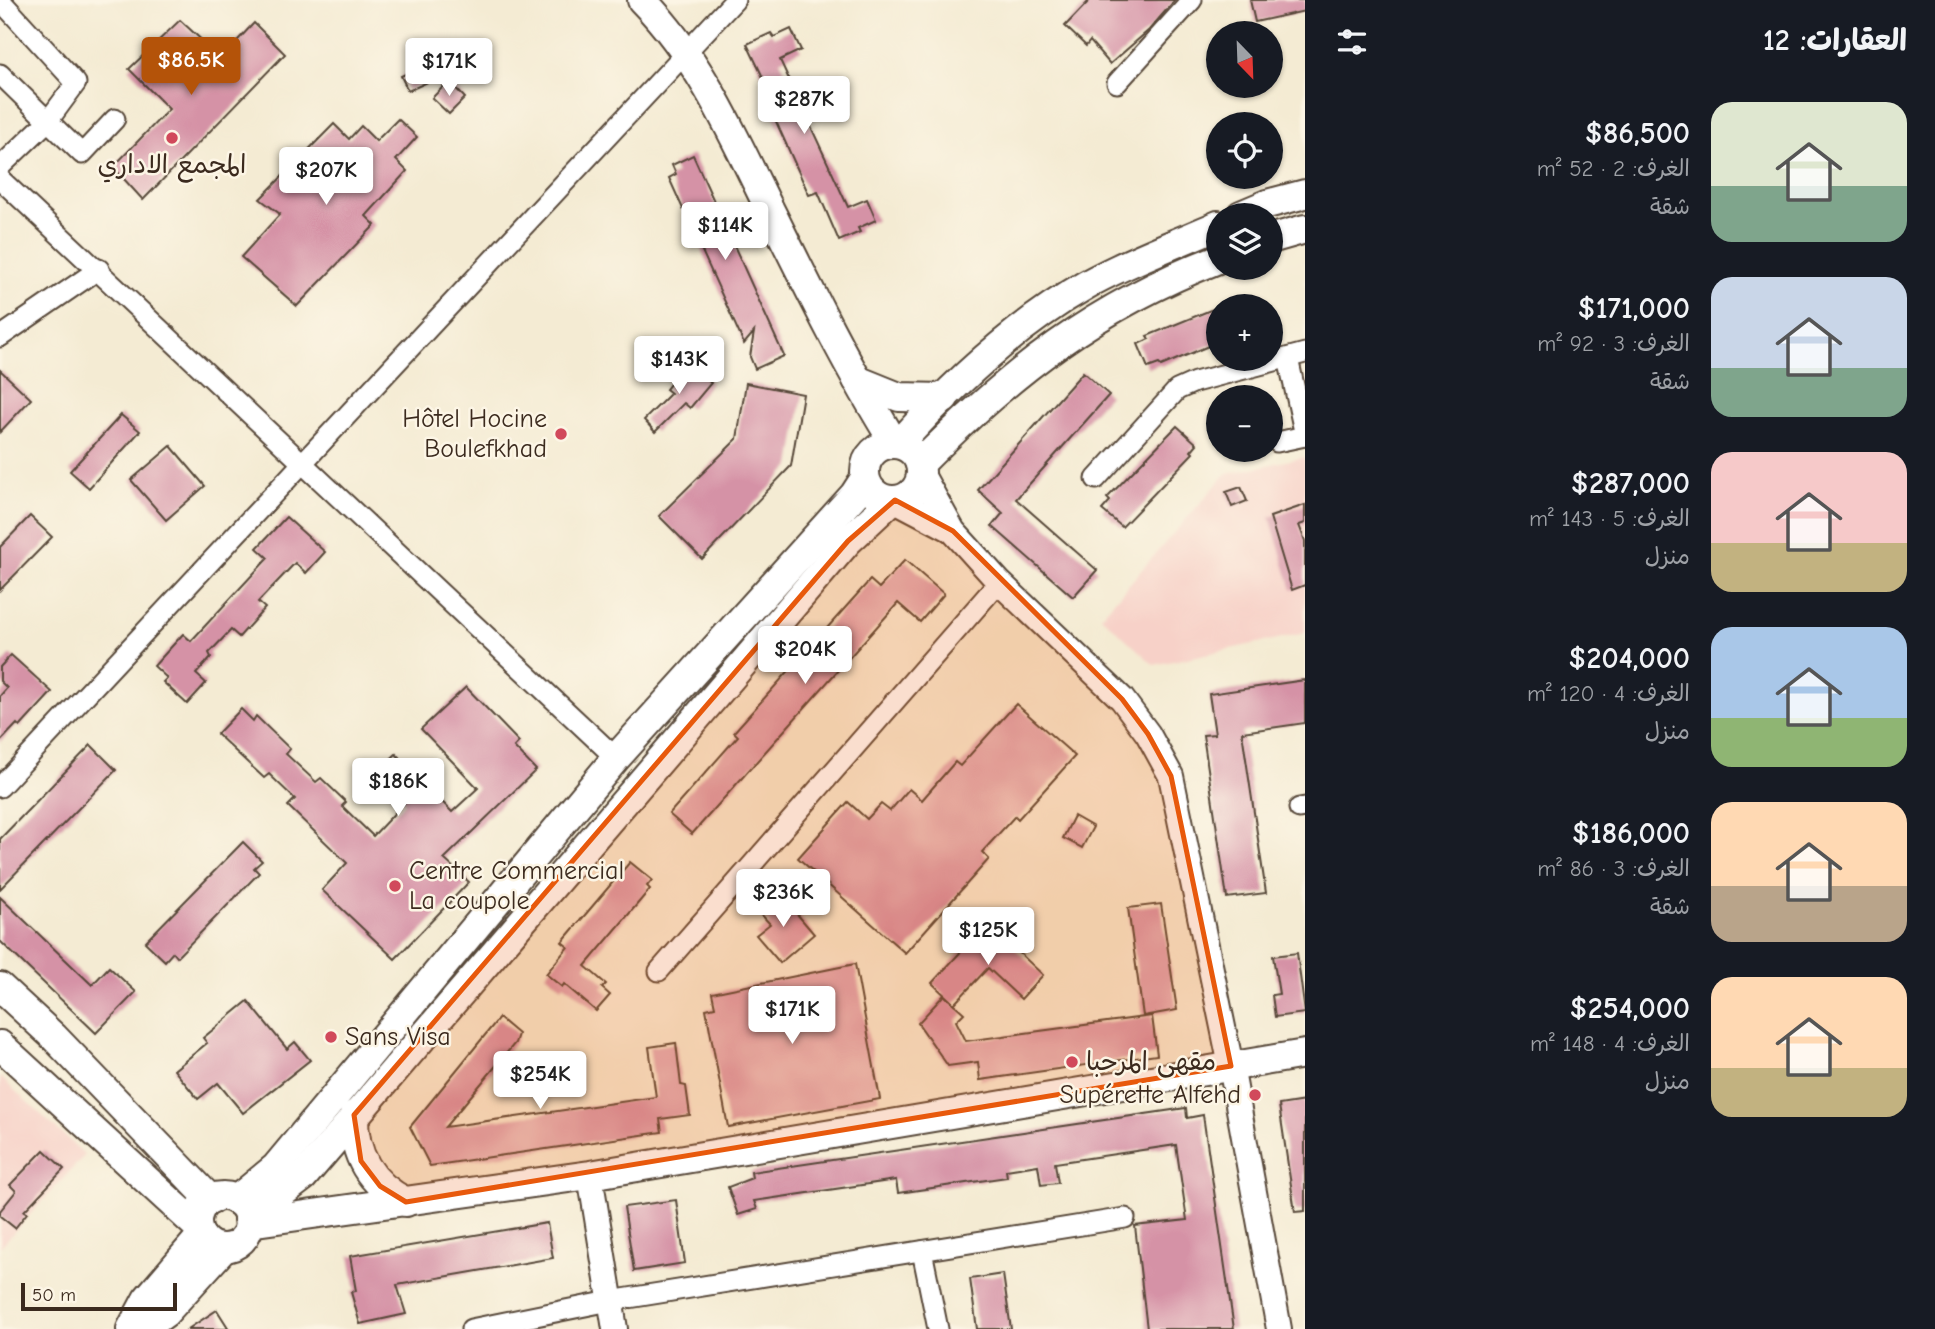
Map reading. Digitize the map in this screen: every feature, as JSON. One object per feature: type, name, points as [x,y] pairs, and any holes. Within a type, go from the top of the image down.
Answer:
[{"type":"main road","points":[[642,0],[687,54],[729,123],[852,373],[897,444]]},
{"type":"main road","points":[[1271,203],[1305,194]]},
{"type":"main road","points":[[1283,235],[1305,229]]},
{"type":"main road","points":[[897,444],[1024,325],[1087,285],[1206,230]]},
{"type":"main road","points":[[236,1210],[295,1185],[848,541],[893,500],[909,495],[915,489],[920,468],[974,411],[1052,346],[1134,297],[1206,265]]},
{"type":"main road","points":[[852,373],[899,397],[944,398]]},
{"type":"main road","points":[[852,373],[860,412],[866,469],[875,494],[893,500]]},
{"type":"main road","points":[[236,1210],[276,1167],[616,758],[854,495],[881,446],[897,444],[909,449],[920,468]]},
{"type":"main road","points":[[0,987],[236,1210],[241,1240],[207,1237],[0,1045]]},
{"type":"main road","points":[[207,1237],[198,1214],[406,1202],[590,1175],[1305,1054]]},
{"type":"main road","points":[[354,1115],[354,1131],[361,1161],[380,1186],[406,1202]]},
{"type":"main road","points":[[131,1329],[147,1299],[207,1237]]},
{"type":"main road","points":[[143,1329],[165,1313],[207,1237]]},
{"type":"street","points":[[0,0],[76,83],[48,121],[0,167]]},
{"type":"street","points":[[0,787],[735,0]]},
{"type":"street","points":[[1117,83],[1192,0]]},
{"type":"street","points":[[0,74],[82,154],[114,119]]},
{"type":"street","points":[[0,178],[616,758]]},
{"type":"street","points":[[0,337],[99,269]]},
{"type":"street","points":[[1096,479],[1177,390],[1195,382],[1296,355],[1305,436],[1283,441]]},
{"type":"street","points":[[920,468],[953,531],[999,582],[1122,699],[1148,734],[1171,776],[1231,1066],[1279,1329]]},
{"type":"street","points":[[893,500],[953,531]]},
{"type":"street","points":[[659,971],[999,582]]},
{"type":"street","points":[[590,1175],[615,1329]]},
{"type":"street","points":[[471,1329],[610,1301],[1125,1218]]},
{"type":"street","points":[[922,1251],[938,1329]]},
{"type":"highlighted area","points":[[895,500],[953,531],[1122,699],[1148,734],[1171,776],[1231,1066],[406,1202],[380,1186],[361,1161],[354,1115],[848,541]]},
{"type":"shaded area","points":[[1305,457],[1305,633],[1154,665],[1101,616],[1226,474]]},
{"type":"shaded area","points":[[0,1077],[85,1155],[0,1247]]},
{"type":"building","points":[[1090,0],[1175,0],[1149,30],[1110,64],[1090,41],[1086,46],[1065,26]]},
{"type":"building","points":[[1250,0],[1305,0],[1305,11],[1255,21]]},
{"type":"building","name":"المجمع الاداري","points":[[180,20],[221,58],[254,23],[285,54],[143,200],[113,167],[169,109],[129,69]]},
{"type":"building","points":[[791,29],[801,50],[780,60],[848,207],[867,199],[876,220],[858,228],[860,232],[839,241],[818,192],[809,195],[765,97],[771,94],[747,44],[771,33],[774,37]]},
{"type":"building","points":[[423,66],[430,81],[408,91],[401,76]]},
{"type":"building","points":[[449,81],[465,98],[449,114],[432,98]]},
{"type":"building","points":[[398,119],[417,137],[396,160],[407,171],[366,216],[375,225],[297,306],[241,257],[280,214],[260,199],[334,124],[349,139],[361,126],[376,141]]},
{"type":"building","points":[[693,155],[784,356],[755,369],[750,357],[754,332],[744,344],[669,178],[676,174],[672,165]]},
{"type":"building","points":[[1206,312],[1206,347],[1161,366],[1159,364],[1148,368],[1138,344],[1149,339],[1147,336]]},
{"type":"building","points":[[687,363],[711,383],[690,408],[684,403],[655,432],[644,420],[671,393],[666,389]]},
{"type":"building","points":[[0,370],[31,399],[0,432]]},
{"type":"building","points":[[1083,372],[1109,395],[1016,499],[1097,570],[1073,597],[992,526],[1003,513],[978,490]]},
{"type":"building","points":[[746,383],[803,394],[791,466],[702,559],[659,516],[737,439]]},
{"type":"building","points":[[121,415],[140,431],[89,488],[70,471]]},
{"type":"building","points":[[1177,426],[1197,444],[1191,451],[1193,453],[1122,527],[1102,510],[1110,501],[1107,498]]},
{"type":"building","points":[[171,446],[205,486],[166,520],[131,480]]},
{"type":"building","points":[[1241,487],[1247,501],[1232,507],[1226,492]]},
{"type":"building","points":[[1305,505],[1305,523],[1299,525],[1305,541],[1305,585],[1292,590],[1270,517]]},
{"type":"building","points":[[30,516],[52,537],[0,590],[0,547]]},
{"type":"building","points":[[286,517],[325,552],[306,573],[295,563],[258,602],[265,608],[239,637],[231,630],[209,653],[211,657],[196,674],[206,683],[187,704],[163,682],[167,678],[154,666],[183,634],[191,641],[268,558],[257,548]]},
{"type":"building","points":[[905,560],[944,594],[920,622],[898,603],[692,834],[669,814],[738,736],[734,732],[870,580],[879,588]]},
{"type":"building","points":[[11,655],[52,692],[20,727],[17,724],[0,742],[0,696],[7,688],[0,681],[0,667]]},
{"type":"building","points":[[1305,680],[1305,723],[1242,732],[1266,893],[1227,898],[1203,735],[1215,734],[1209,694]]},
{"type":"building","points":[[466,687],[519,742],[514,747],[536,770],[444,859],[469,882],[395,959],[322,890],[347,863],[288,806],[295,799],[269,774],[264,778],[217,734],[241,709],[253,721],[256,716],[290,749],[286,754],[316,782],[321,778],[346,802],[342,806],[373,836],[405,802],[376,773],[396,754],[452,812],[478,788],[421,729]]},
{"type":"building","points":[[1016,704],[1075,756],[1018,819],[1015,816],[982,852],[989,859],[905,953],[798,858],[848,802],[867,819],[881,804],[890,811],[909,789],[922,800],[955,762],[960,766]]},
{"type":"building","points":[[91,745],[116,770],[0,889],[0,839]]},
{"type":"building","points":[[1074,816],[1093,827],[1082,848],[1063,838]]},
{"type":"building","points":[[243,842],[262,861],[254,868],[259,873],[177,957],[173,952],[165,961],[145,942]]},
{"type":"building","points":[[630,862],[652,880],[647,886],[650,889],[585,966],[606,984],[602,988],[610,995],[596,1011],[564,984],[562,987],[546,974],[568,947],[562,942]]},
{"type":"building","points":[[780,894],[814,934],[780,963],[756,935],[770,924],[759,912]]},
{"type":"building","points":[[0,897],[92,985],[109,967],[136,992],[96,1033],[0,941]]},
{"type":"building","points":[[1161,904],[1177,1010],[1143,1016],[1128,908]]},
{"type":"building","points":[[997,923],[1014,939],[1010,944],[1043,975],[1021,999],[988,968],[954,1004],[932,983],[969,943],[974,948]]},
{"type":"building","points":[[1297,953],[1305,1013],[1275,1017],[1272,995],[1279,994],[1273,956]]},
{"type":"building","points":[[855,964],[880,1099],[728,1127],[706,1009],[715,1007],[712,993]]},
{"type":"building","points":[[944,995],[964,1013],[956,1021],[966,1041],[1152,1016],[1157,1055],[980,1080],[978,1062],[948,1066],[918,1023]]},
{"type":"building","points":[[248,1001],[287,1049],[295,1042],[310,1060],[243,1113],[218,1083],[198,1099],[174,1070],[207,1043],[203,1038]]},
{"type":"building","points":[[499,1018],[518,1034],[515,1043],[445,1127],[656,1097],[649,1047],[676,1043],[681,1085],[686,1086],[690,1115],[660,1119],[662,1132],[430,1166],[410,1127]]},
{"type":"building","points":[[1305,1101],[1305,1211],[1295,1212],[1279,1105]]},
{"type":"building","points":[[1186,1108],[1187,1118],[1203,1115],[1234,1329],[1147,1329],[1135,1226],[1187,1220],[1176,1145],[1055,1163],[1058,1183],[1041,1185],[1038,1165],[1006,1170],[1007,1177],[898,1193],[896,1180],[754,1201],[757,1209],[738,1215],[728,1187],[752,1178],[751,1172]]},
{"type":"building","points":[[44,1150],[64,1169],[24,1211],[27,1213],[15,1228],[0,1216],[0,1211],[16,1191],[10,1185]]},
{"type":"building","points":[[676,1200],[685,1263],[634,1271],[624,1207]]},
{"type":"building","points":[[547,1223],[553,1258],[397,1285],[406,1314],[360,1324],[351,1292],[356,1291],[350,1256]]},
{"type":"building","points":[[1003,1274],[1011,1329],[977,1329],[970,1279]]},
{"type":"building","points":[[217,1310],[229,1329],[188,1329]]},
{"type":"place","name":"المجمع الاداري","points":[[172,138]]},
{"type":"place","name":"Hôtel Hocine Boulefkhad","points":[[561,434]]},
{"type":"place","name":"Centre Commercial La coupole","points":[[395,886]]},
{"type":"place","name":"Sans Visa","points":[[331,1037]]},
{"type":"place","name":"مقهى المرحبا","points":[[1072,1062]]},
{"type":"place","name":"Supérette Alfehd","points":[[1255,1095]]}]
